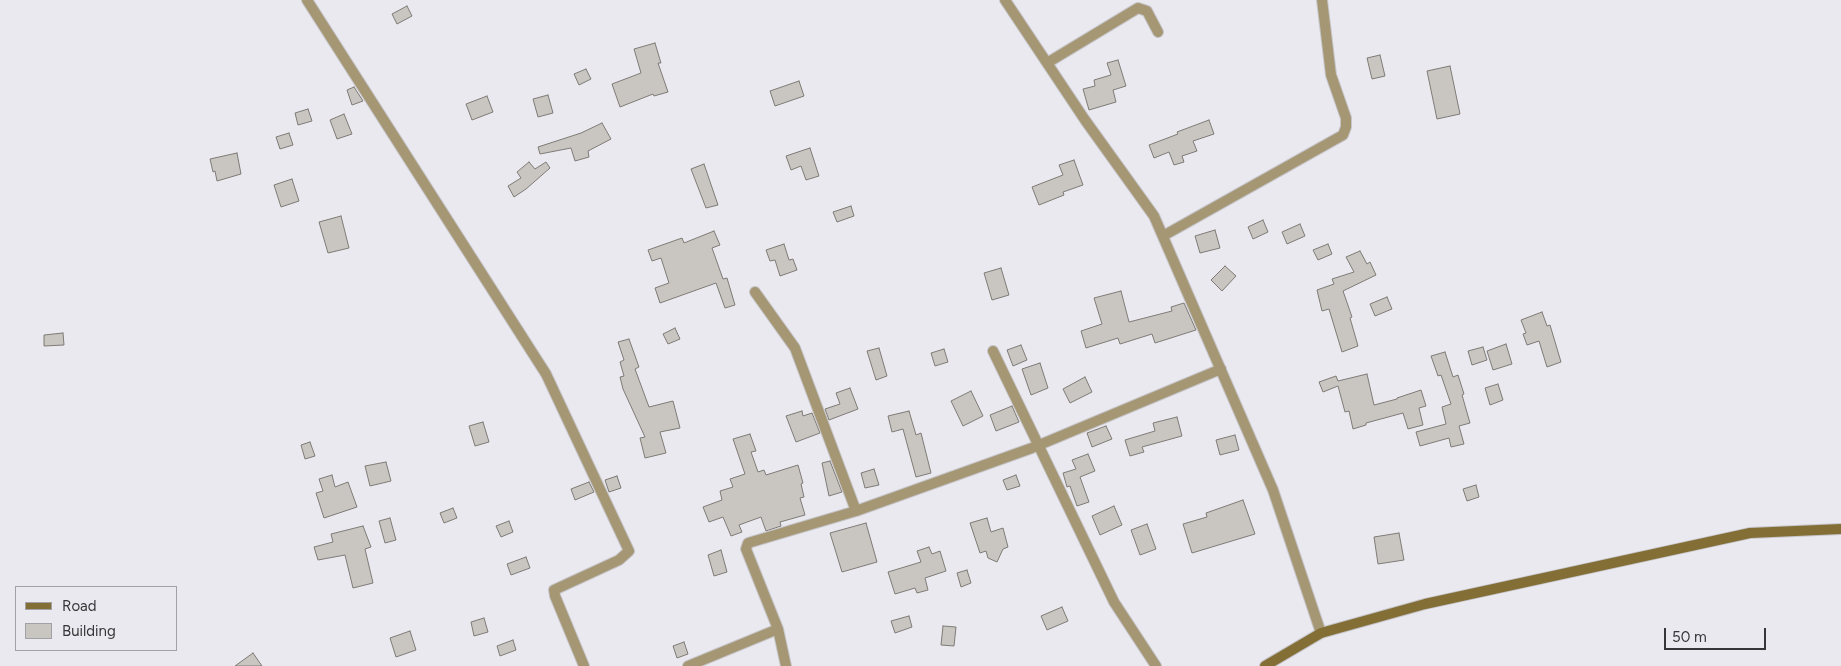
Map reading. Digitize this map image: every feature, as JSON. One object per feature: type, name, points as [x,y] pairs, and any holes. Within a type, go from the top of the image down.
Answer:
[{"type":"street","points":[[307,0],[546,374],[628,551],[619,560],[554,590],[584,666]]},
{"type":"street","points":[[1005,0],[1085,120],[1154,216],[1273,490],[1321,633]]},
{"type":"street","points":[[1163,236],[1342,135],[1346,127],[1346,118],[1331,75],[1322,0]]},
{"type":"street","points":[[1047,63],[1138,8],[1147,11],[1158,32]]},
{"type":"street","points":[[755,292],[795,348],[856,511]]},
{"type":"street","points":[[994,351],[1114,602],[1156,666]]},
{"type":"street","points":[[786,666],[778,629],[746,548],[748,543],[856,511],[1039,445],[1221,369]]},
{"type":"street","points":[[1265,666],[1321,633],[1426,604],[1750,533],[1841,529]]},
{"type":"street","points":[[688,666],[778,629]]},
{"type":"building","points":[[407,6],[412,16],[397,24],[392,14]]},
{"type":"building","points":[[655,43],[661,63],[658,63],[668,92],[654,96],[653,94],[620,107],[612,84],[641,73],[634,49]]},
{"type":"building","points":[[1380,55],[1385,76],[1372,79],[1367,58]]},
{"type":"building","points":[[1118,60],[1126,86],[1113,90],[1116,102],[1089,110],[1083,89],[1095,86],[1094,80],[1111,75],[1107,63]]},
{"type":"building","points":[[1450,66],[1460,114],[1437,119],[1427,71]]},
{"type":"building","points":[[586,69],[591,79],[579,85],[574,74]]},
{"type":"building","points":[[799,81],[804,96],[775,106],[770,91]]},
{"type":"building","points":[[354,87],[363,101],[352,105],[347,90]]},
{"type":"building","points":[[548,95],[553,113],[538,117],[533,99]]},
{"type":"building","points":[[487,96],[493,112],[472,120],[466,104]]},
{"type":"building","points":[[308,109],[312,121],[298,125],[295,113]]},
{"type":"building","points":[[344,114],[352,134],[337,139],[330,120]]},
{"type":"building","points":[[1209,120],[1214,134],[1193,141],[1197,151],[1182,156],[1184,162],[1174,165],[1169,152],[1154,158],[1149,145]]},
{"type":"building","points":[[602,123],[611,139],[588,151],[589,157],[575,161],[571,148],[540,154],[538,147],[581,133]]},
{"type":"building","points":[[289,133],[293,145],[280,149],[276,137]]},
{"type":"building","points":[[810,148],[819,176],[806,180],[801,166],[791,170],[786,156]]},
{"type":"building","points":[[237,153],[241,174],[217,181],[210,159]]},
{"type":"building","points":[[1074,160],[1083,185],[1063,192],[1064,195],[1039,205],[1032,187],[1063,175],[1059,165]]},
{"type":"building","points":[[529,162],[535,169],[546,162],[550,168],[514,197],[508,186],[521,178],[517,172]]},
{"type":"building","points":[[704,164],[718,205],[706,208],[691,169]]},
{"type":"building","points":[[292,179],[299,201],[281,207],[274,185]]},
{"type":"building","points":[[851,206],[854,216],[837,222],[833,212]]},
{"type":"building","points":[[341,216],[349,248],[328,253],[319,222]]},
{"type":"building","points":[[1263,220],[1268,232],[1253,239],[1248,227]]},
{"type":"building","points":[[1300,224],[1305,236],[1287,244],[1282,232]]},
{"type":"building","points":[[1215,230],[1220,248],[1200,253],[1195,236]]},
{"type":"building","points":[[714,231],[720,245],[712,248],[723,279],[727,278],[735,305],[725,308],[716,283],[660,303],[655,288],[669,283],[661,258],[652,261],[648,250],[682,238],[684,243]]},
{"type":"building","points":[[784,244],[789,260],[793,259],[797,270],[780,276],[775,260],[770,261],[766,250]]},
{"type":"building","points":[[1328,244],[1332,254],[1318,260],[1313,250]]},
{"type":"building","points":[[1360,251],[1367,264],[1370,262],[1376,275],[1343,291],[1352,317],[1350,318],[1358,346],[1342,352],[1329,309],[1322,311],[1317,290],[1334,284],[1332,279],[1354,272],[1346,257]]},
{"type":"building","points":[[1225,266],[1236,276],[1222,291],[1211,280]]},
{"type":"building","points":[[1001,268],[1009,295],[992,300],[984,273]]},
{"type":"building","points":[[1121,291],[1129,322],[1172,311],[1171,307],[1184,303],[1196,330],[1155,343],[1152,334],[1120,344],[1118,338],[1086,348],[1081,331],[1102,324],[1094,298]]},
{"type":"building","points":[[1387,297],[1392,309],[1375,316],[1370,304]]},
{"type":"building","points":[[1542,312],[1547,326],[1550,325],[1561,362],[1547,367],[1539,341],[1527,345],[1523,334],[1526,333],[1521,320]]},
{"type":"building","points":[[675,328],[680,339],[668,344],[663,334]]},
{"type":"building","points":[[63,333],[64,345],[44,346],[44,335]]},
{"type":"building","points":[[629,339],[639,367],[635,369],[649,407],[673,401],[680,428],[660,432],[666,453],[645,458],[640,438],[645,437],[623,389],[620,377],[624,376],[620,362],[624,360],[618,342]]},
{"type":"building","points":[[1506,344],[1512,364],[1493,370],[1487,351]]},
{"type":"building","points":[[1021,345],[1027,360],[1013,366],[1007,350]]},
{"type":"building","points":[[1483,347],[1487,360],[1472,365],[1468,351]]},
{"type":"building","points":[[879,348],[887,376],[876,380],[867,351]]},
{"type":"building","points":[[944,349],[948,362],[935,366],[931,353]]},
{"type":"building","points":[[1445,352],[1453,377],[1458,375],[1470,423],[1459,426],[1464,444],[1451,447],[1449,438],[1420,446],[1416,432],[1446,424],[1442,407],[1451,404],[1441,375],[1438,376],[1431,356]]},
{"type":"building","points":[[1040,363],[1048,388],[1031,395],[1022,369]]},
{"type":"building","points":[[1367,374],[1374,405],[1421,390],[1426,406],[1419,408],[1423,425],[1408,429],[1403,413],[1366,423],[1366,425],[1353,429],[1349,411],[1345,412],[1338,386],[1323,392],[1319,382],[1336,376],[1338,381]]},
{"type":"building","points":[[1085,377],[1092,392],[1070,403],[1063,389]]},
{"type":"building","points":[[1498,384],[1503,400],[1490,405],[1485,388]]},
{"type":"building","points":[[850,388],[858,409],[829,420],[825,409],[840,404],[836,393]]},
{"type":"building","points":[[971,391],[983,416],[963,426],[951,401]]},
{"type":"building","points":[[1012,406],[1019,422],[996,431],[990,415]]},
{"type":"building","points":[[802,411],[803,416],[812,413],[820,433],[796,442],[786,416]]},
{"type":"building","points":[[909,411],[916,435],[921,433],[931,473],[916,477],[903,429],[892,432],[888,416]]},
{"type":"building","points":[[1177,417],[1182,436],[1142,447],[1144,452],[1130,456],[1125,440],[1155,431],[1153,423]]},
{"type":"building","points":[[483,422],[489,442],[475,446],[469,426]]},
{"type":"building","points":[[1106,426],[1112,439],[1092,447],[1087,433]]},
{"type":"building","points":[[750,434],[756,451],[751,452],[758,472],[764,470],[766,475],[798,465],[803,483],[801,484],[804,497],[800,498],[805,515],[780,522],[781,526],[766,531],[761,517],[739,525],[742,532],[731,536],[723,517],[709,522],[703,507],[722,500],[720,491],[733,487],[730,479],[745,474],[733,439]]},
{"type":"building","points":[[1235,435],[1239,450],[1220,455],[1216,440]]},
{"type":"building","points":[[310,442],[315,456],[305,459],[301,445]]},
{"type":"building","points":[[1088,454],[1095,471],[1080,477],[1089,502],[1077,506],[1070,486],[1067,487],[1063,473],[1076,469],[1072,460]]},
{"type":"building","points":[[830,461],[842,492],[829,496],[822,463]]},
{"type":"building","points":[[386,462],[391,481],[370,486],[365,466]]},
{"type":"building","points":[[874,469],[879,485],[865,488],[861,473]]},
{"type":"building","points":[[332,475],[335,487],[348,482],[357,507],[324,518],[316,493],[323,491],[319,479]]},
{"type":"building","points":[[1016,475],[1020,486],[1007,490],[1003,480]]},
{"type":"building","points":[[617,476],[621,488],[609,492],[605,480]]},
{"type":"building","points":[[589,482],[594,492],[575,500],[571,489]]},
{"type":"building","points":[[1476,485],[1479,497],[1467,501],[1463,489]]},
{"type":"building","points":[[1243,500],[1255,534],[1192,553],[1183,524],[1207,517],[1206,513]]},
{"type":"building","points":[[1114,506],[1122,525],[1100,535],[1092,516]]},
{"type":"building","points":[[453,508],[457,518],[444,523],[440,513]]},
{"type":"building","points":[[390,518],[396,540],[385,543],[379,521]]},
{"type":"building","points":[[987,518],[991,532],[1003,528],[1008,547],[1003,549],[997,562],[988,558],[986,551],[980,553],[970,523]]},
{"type":"building","points":[[509,521],[513,532],[501,537],[496,526]]},
{"type":"building","points":[[866,523],[877,562],[842,572],[830,533]]},
{"type":"building","points":[[1147,524],[1156,549],[1140,555],[1131,530]]},
{"type":"building","points":[[363,526],[371,547],[365,549],[373,583],[353,588],[345,555],[318,560],[314,547],[333,542],[331,534]]},
{"type":"building","points":[[1399,533],[1404,560],[1378,564],[1374,537]]},
{"type":"building","points":[[929,547],[932,554],[940,551],[946,571],[925,578],[928,590],[917,593],[915,588],[895,594],[888,572],[921,562],[917,551]]},
{"type":"building","points":[[721,550],[727,572],[714,576],[708,555]]},
{"type":"building","points":[[526,557],[530,568],[511,575],[507,564]]},
{"type":"building","points":[[967,570],[971,583],[961,587],[957,573]]},
{"type":"building","points":[[1062,607],[1068,621],[1047,630],[1041,616]]},
{"type":"building","points":[[909,616],[912,627],[895,633],[891,621]]},
{"type":"building","points":[[484,618],[488,632],[474,636],[471,622]]},
{"type":"building","points":[[943,626],[956,627],[954,646],[941,645]]},
{"type":"building","points":[[410,631],[416,650],[396,657],[390,638]]},
{"type":"building","points":[[513,640],[516,650],[500,656],[497,646]]},
{"type":"building","points":[[684,642],[688,654],[677,658],[673,646]]},
{"type":"building","points":[[253,653],[262,666],[235,666]]}]
